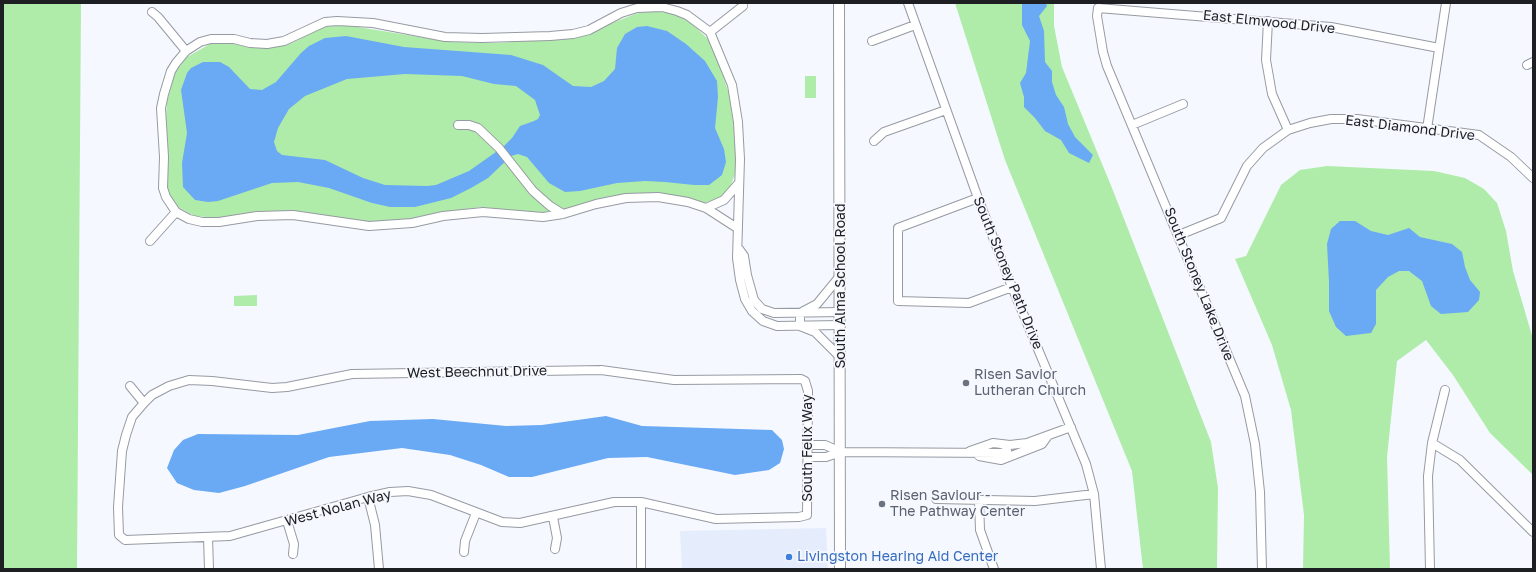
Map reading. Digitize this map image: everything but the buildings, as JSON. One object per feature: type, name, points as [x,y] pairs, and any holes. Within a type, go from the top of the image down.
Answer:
[{"type":"main road","name":"South Alma School Road","points":[[839,3],[841,276],[840,569]]},
{"type":"street","name":"South Stoney Path Drive","points":[[908,3],[978,198],[1012,287],[1086,464],[1094,494],[1101,569]]},
{"type":"street","points":[[1427,129],[1446,3]]},
{"type":"street","points":[[737,228],[706,208],[688,202],[658,197],[626,198],[596,204],[563,214],[543,217],[482,212],[443,216],[412,223],[369,226],[293,215],[259,216],[219,222],[202,222],[189,219],[176,212],[166,197],[163,188],[164,157],[161,108],[171,71],[186,51],[200,42],[222,38],[267,44],[284,41],[326,22],[337,21],[373,23],[445,37],[482,38],[573,34],[589,30],[621,13],[649,6],[662,7],[687,15],[710,32],[719,50],[733,93],[740,144],[737,228],[739,249],[737,258],[740,280],[745,299],[752,311],[768,322],[777,326],[841,325]]},
{"type":"street","points":[[710,32],[743,6]]},
{"type":"street","name":"East Elmwood Drive","points":[[1098,8],[1331,27],[1439,48]]},
{"type":"street","name":"South Stoney Lake Drive","points":[[1098,8],[1097,16],[1103,52],[1245,396],[1255,444],[1260,492],[1262,569]]},
{"type":"street","points":[[152,12],[158,17],[186,51]]},
{"type":"street","points":[[1268,21],[1266,60],[1271,87],[1288,130]]},
{"type":"street","points":[[872,41],[916,25]]},
{"type":"street","points":[[1132,125],[1183,104]]},
{"type":"street","points":[[874,141],[884,132],[946,110]]},
{"type":"street","name":"East Diamond Drive","points":[[1179,235],[1221,218],[1246,166],[1263,148],[1288,130],[1310,122],[1331,119],[1357,120],[1479,135],[1511,156],[1533,178]]},
{"type":"street","points":[[458,125],[469,125],[478,128],[499,148],[533,191],[550,206],[563,214]]},
{"type":"street","points":[[706,208],[724,200],[738,184]]},
{"type":"street","points":[[978,198],[898,228],[898,301],[969,303],[1012,287]]},
{"type":"street","points":[[150,241],[176,212]]},
{"type":"street","points":[[739,249],[744,256],[747,275],[754,300],[762,309],[771,312],[841,312]]},
{"type":"street","points":[[800,313],[817,304],[841,276]]},
{"type":"street","points":[[768,322],[771,312]]},
{"type":"street","points":[[800,313],[800,326]]},
{"type":"street","points":[[800,326],[815,332],[841,358]]},
{"type":"street","name":"West Beechnut Drive","points":[[125,540],[118,535],[118,507],[122,451],[132,417],[152,395],[168,386],[189,380],[212,381],[272,388],[360,374],[602,370],[674,380],[801,379],[805,381]]},
{"type":"street","name":"South Felix Way","points":[[805,381],[808,391],[807,515]]},
{"type":"street","points":[[130,386],[144,403]]},
{"type":"street","points":[[1430,569],[1428,476],[1432,443],[1445,390]]},
{"type":"street","points":[[1010,451],[1027,443],[1071,427]]},
{"type":"street","points":[[808,457],[826,457],[841,452],[1001,453],[1042,444],[1047,437]]},
{"type":"street","points":[[1432,443],[1460,460],[1533,532]]},
{"type":"street","points":[[808,445],[825,445],[841,452]]},
{"type":"street","name":"West Nolan Way","points":[[125,540],[230,536],[368,497],[390,492],[408,491],[431,495],[502,522],[520,524],[601,504],[641,502],[716,519],[800,517],[807,515]]},
{"type":"street","points":[[936,499],[1035,501],[1094,494]]},
{"type":"street","points":[[368,497],[375,525],[379,569]]},
{"type":"street","points":[[980,501],[980,530],[994,569]]},
{"type":"street","points":[[641,502],[641,569]]},
{"type":"street","points":[[464,552],[465,541],[476,513]]},
{"type":"street","points":[[553,517],[557,538],[555,549]]},
{"type":"street","points":[[287,521],[294,544],[293,554]]},
{"type":"street","points":[[208,537],[208,569]]},
{"type":"shaded area","points":[[826,528],[828,569],[682,569],[680,531]]},
{"type":"green space","points":[[3,3],[81,3],[77,569],[3,569]]},
{"type":"green space","points":[[955,3],[1054,3],[1054,26],[1062,67],[1112,188],[1211,442],[1218,488],[1217,569],[1143,569],[1132,471],[1005,160]]},
{"type":"green space","points":[[648,11],[672,13],[690,22],[707,38],[716,54],[729,94],[735,135],[735,174],[730,188],[719,198],[704,203],[671,195],[632,193],[566,210],[541,213],[481,207],[435,213],[405,220],[361,222],[300,211],[259,212],[217,218],[195,216],[176,206],[167,189],[168,157],[165,131],[167,102],[174,74],[187,57],[210,44],[229,43],[268,48],[292,43],[324,27],[346,25],[450,42],[496,43],[575,38],[635,14]]},
{"type":"green space","points":[[805,76],[816,76],[816,98],[805,98]]},
{"type":"green space","points":[[1327,166],[1434,171],[1465,178],[1484,189],[1497,203],[1506,231],[1513,271],[1533,339],[1533,475],[1490,433],[1453,375],[1426,340],[1397,361],[1387,457],[1390,569],[1303,569],[1304,515],[1291,410],[1272,345],[1235,259],[1246,256],[1281,185],[1300,170]]},
{"type":"green space","points":[[257,295],[257,306],[234,306],[234,296]]},
{"type":"water","points":[[1022,3],[1046,3],[1047,6],[1039,16],[1044,31],[1045,62],[1052,71],[1052,82],[1056,95],[1064,107],[1068,124],[1075,137],[1093,155],[1089,163],[1069,153],[1061,140],[1045,131],[1024,107],[1024,97],[1020,83],[1026,73],[1030,41],[1022,25]]},
{"type":"water","points":[[647,26],[667,31],[686,44],[705,61],[717,81],[718,97],[715,128],[724,149],[726,162],[722,175],[709,185],[645,181],[617,183],[580,191],[565,192],[549,183],[527,157],[518,154],[511,156],[488,178],[471,188],[451,198],[415,207],[390,207],[372,203],[329,188],[298,182],[272,183],[218,201],[208,202],[195,200],[183,187],[182,163],[187,133],[181,90],[187,73],[191,68],[203,62],[220,62],[229,67],[250,89],[262,90],[276,82],[309,46],[325,38],[346,36],[404,47],[511,55],[543,65],[573,86],[591,87],[604,81],[615,69],[617,48],[625,34],[637,27]],"holes":[[[405,74],[462,76],[494,84],[516,86],[535,100],[540,115],[538,119],[520,126],[512,138],[503,147],[469,171],[436,185],[385,185],[363,178],[325,160],[282,155],[277,151],[274,142],[278,128],[289,109],[305,96],[347,79]]]},
{"type":"water","points":[[1340,221],[1355,221],[1371,231],[1388,235],[1409,228],[1420,237],[1452,244],[1462,252],[1465,267],[1470,280],[1480,292],[1479,300],[1468,312],[1441,314],[1431,306],[1422,281],[1409,271],[1399,271],[1388,277],[1376,290],[1376,324],[1371,333],[1346,336],[1336,327],[1329,311],[1327,244],[1331,229]]},
{"type":"water","points":[[606,416],[642,426],[772,430],[782,440],[784,449],[780,463],[769,470],[735,475],[647,457],[608,458],[532,477],[509,477],[481,465],[450,455],[402,448],[329,457],[245,486],[219,493],[194,490],[177,483],[167,468],[174,450],[183,440],[198,434],[298,435],[370,421],[433,419],[506,426],[542,425]]},
{"type":"place","name":"Risen Savior Lutheran Church","points":[[966,383]]},
{"type":"place","name":"Risen Saviour - The Pathway Center","points":[[882,504]]},
{"type":"place","name":"Livingston Hearing Aid Center","points":[[789,557]]}]
